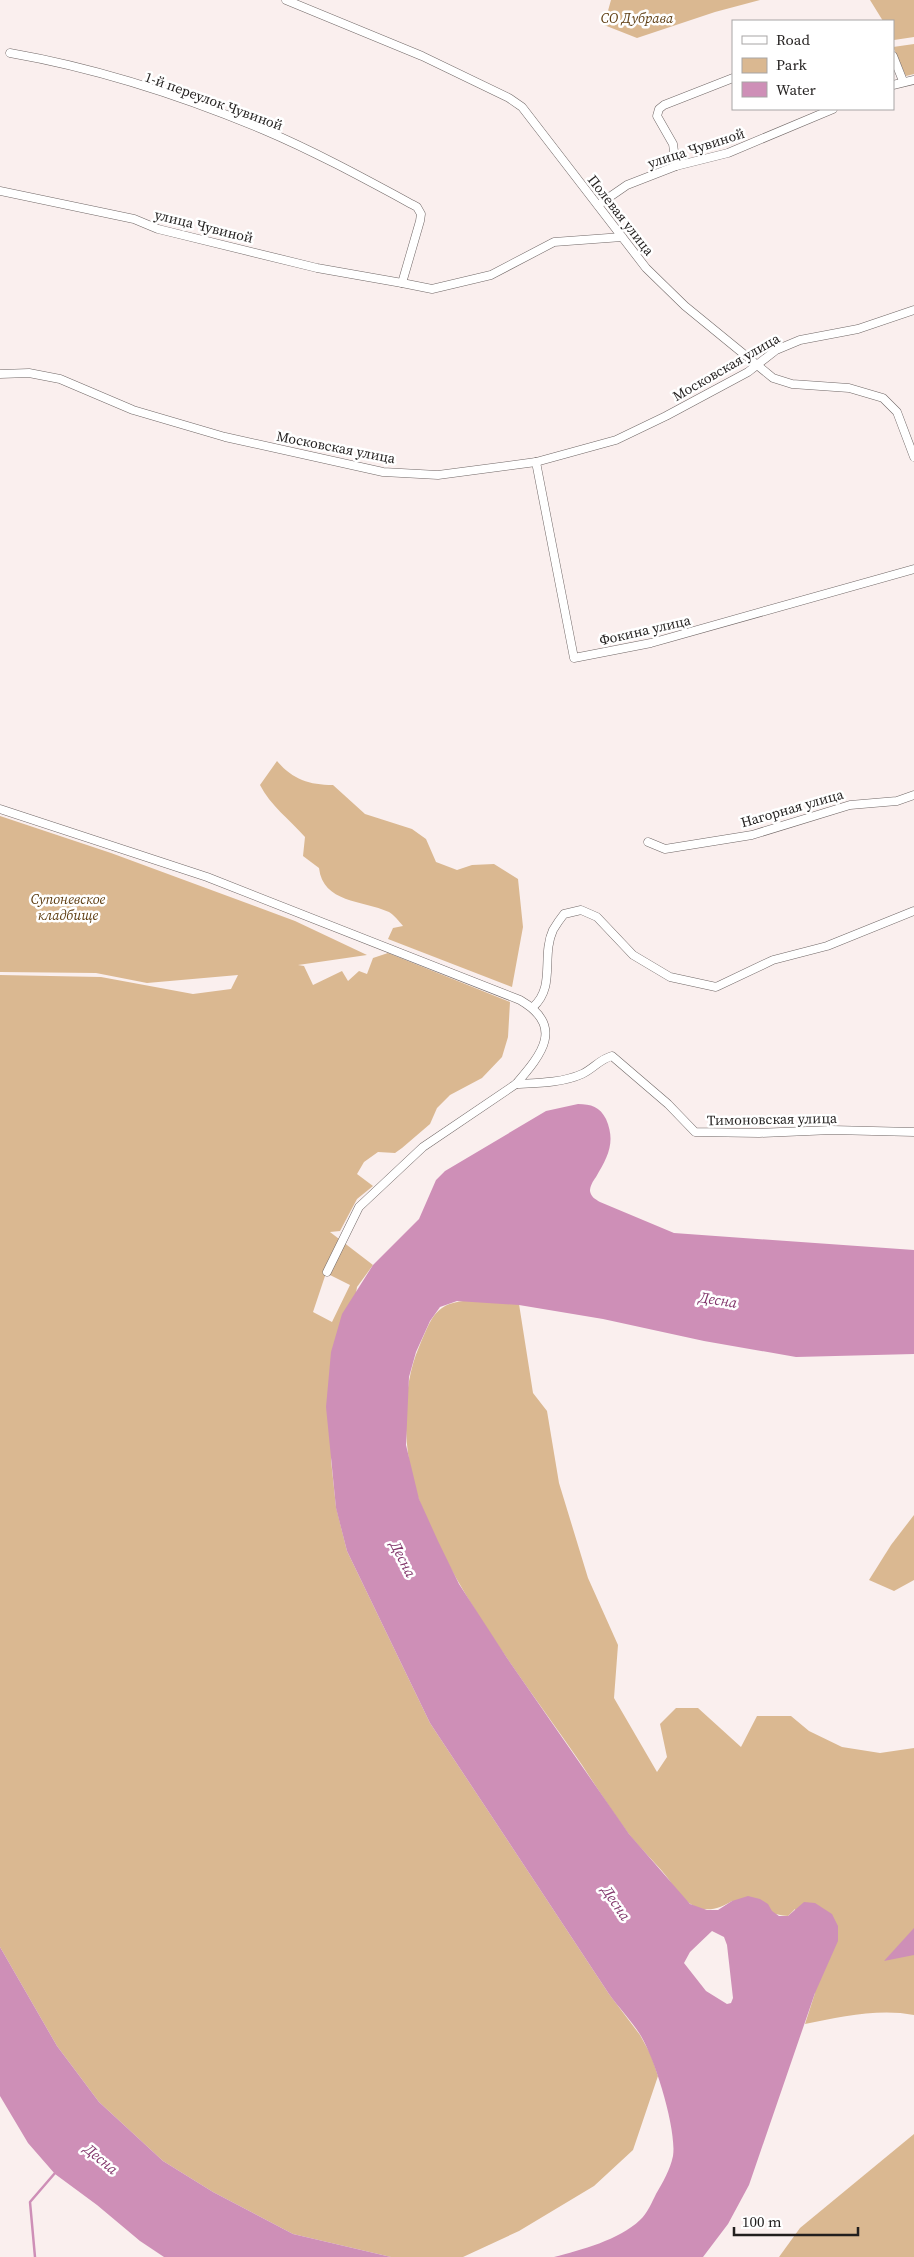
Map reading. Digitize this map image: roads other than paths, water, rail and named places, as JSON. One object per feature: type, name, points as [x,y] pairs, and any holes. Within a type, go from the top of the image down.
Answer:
[{"type":"street","name":"Полевая улица","points":[[286,0],[422,56],[509,98],[522,107],[646,268],[678,300],[757,367],[782,382],[849,388],[883,398],[896,412],[914,457]]},
{"type":"street","name":"1-й переулок Чувиной","points":[[10,53],[60,62],[168,95],[264,130],[417,207],[420,221],[402,283]]},
{"type":"street","points":[[894,58],[903,81]]},
{"type":"street","points":[[676,166],[673,144],[657,116],[659,109],[664,104],[732,78]]},
{"type":"street","points":[[894,85],[914,80]]},
{"type":"street","name":"улица Чувиной","points":[[598,205],[626,185],[676,166],[728,153],[831,110]]},
{"type":"street","name":"улица Чувиной","points":[[0,191],[134,219],[158,229],[317,268],[432,289],[492,274],[554,242],[622,236]]},
{"type":"street","name":"Московская улица","points":[[0,374],[29,373],[60,379],[133,410],[225,437],[383,472],[438,475],[536,462],[616,440],[666,416],[757,367],[776,350],[800,340],[858,329],[914,310]]},
{"type":"street","name":"Фокина улица","points":[[536,462],[574,658],[652,643],[914,569]]},
{"type":"street","name":"Нагорная улица","points":[[648,842],[665,849],[752,835],[850,805],[898,801],[914,795]]},
{"type":"street","points":[[0,809],[207,877],[520,1000],[533,1007],[540,1014],[545,1024],[546,1034],[536,1059],[516,1084],[423,1147],[359,1207],[326,1272]]},
{"type":"street","points":[[533,1007],[542,999],[546,988],[548,953],[552,931],[564,914],[581,910],[597,917],[633,955],[670,977],[716,987],[773,960],[828,946],[914,912]]},
{"type":"street","name":"Тимоновская улица","points":[[516,1084],[545,1083],[582,1074],[612,1056],[668,1104],[694,1132],[759,1133],[832,1130],[914,1132]]},
{"type":"water","name":"Десна","points":[[578,1104],[598,1109],[606,1119],[609,1127],[610,1142],[607,1156],[591,1185],[591,1195],[600,1202],[674,1233],[914,1250],[914,1354],[796,1357],[704,1341],[603,1319],[519,1305],[457,1301],[440,1307],[430,1321],[416,1352],[409,1377],[406,1445],[419,1499],[438,1541],[459,1584],[507,1658],[629,1834],[690,1904],[707,1910],[718,1910],[732,1901],[748,1896],[760,1899],[768,1904],[772,1911],[779,1916],[788,1916],[804,1902],[815,1903],[832,1914],[838,1926],[838,1941],[815,1993],[749,2185],[728,2224],[703,2257],[554,2257],[611,2239],[631,2227],[645,2215],[666,2176],[673,2156],[672,2130],[664,2095],[647,2047],[641,2036],[609,1994],[430,1723],[347,1551],[336,1508],[326,1407],[331,1352],[342,1314],[373,1265],[419,1219],[436,1180],[445,1171],[546,1111]],"holes":[[[712,1931],[724,1937],[727,1945],[733,1998],[731,2003],[727,2004],[706,1991],[684,1963],[690,1952]]]},
{"type":"water","points":[[914,1928],[914,1955],[884,1961]]},
{"type":"water","name":"Десна","points":[[0,1947],[57,2046],[99,2102],[163,2161],[213,2192],[293,2234],[391,2257],[164,2257],[140,2241],[97,2205],[55,2174],[28,2143],[0,2096]]},
{"type":"waterway","points":[[35,2257],[30,2202],[55,2173]]},
{"type":"park label","name":"СО Дубрава","points":[[637,18]]},
{"type":"park label","name":"Супоневское кладбище","points":[[68,908]]}]
